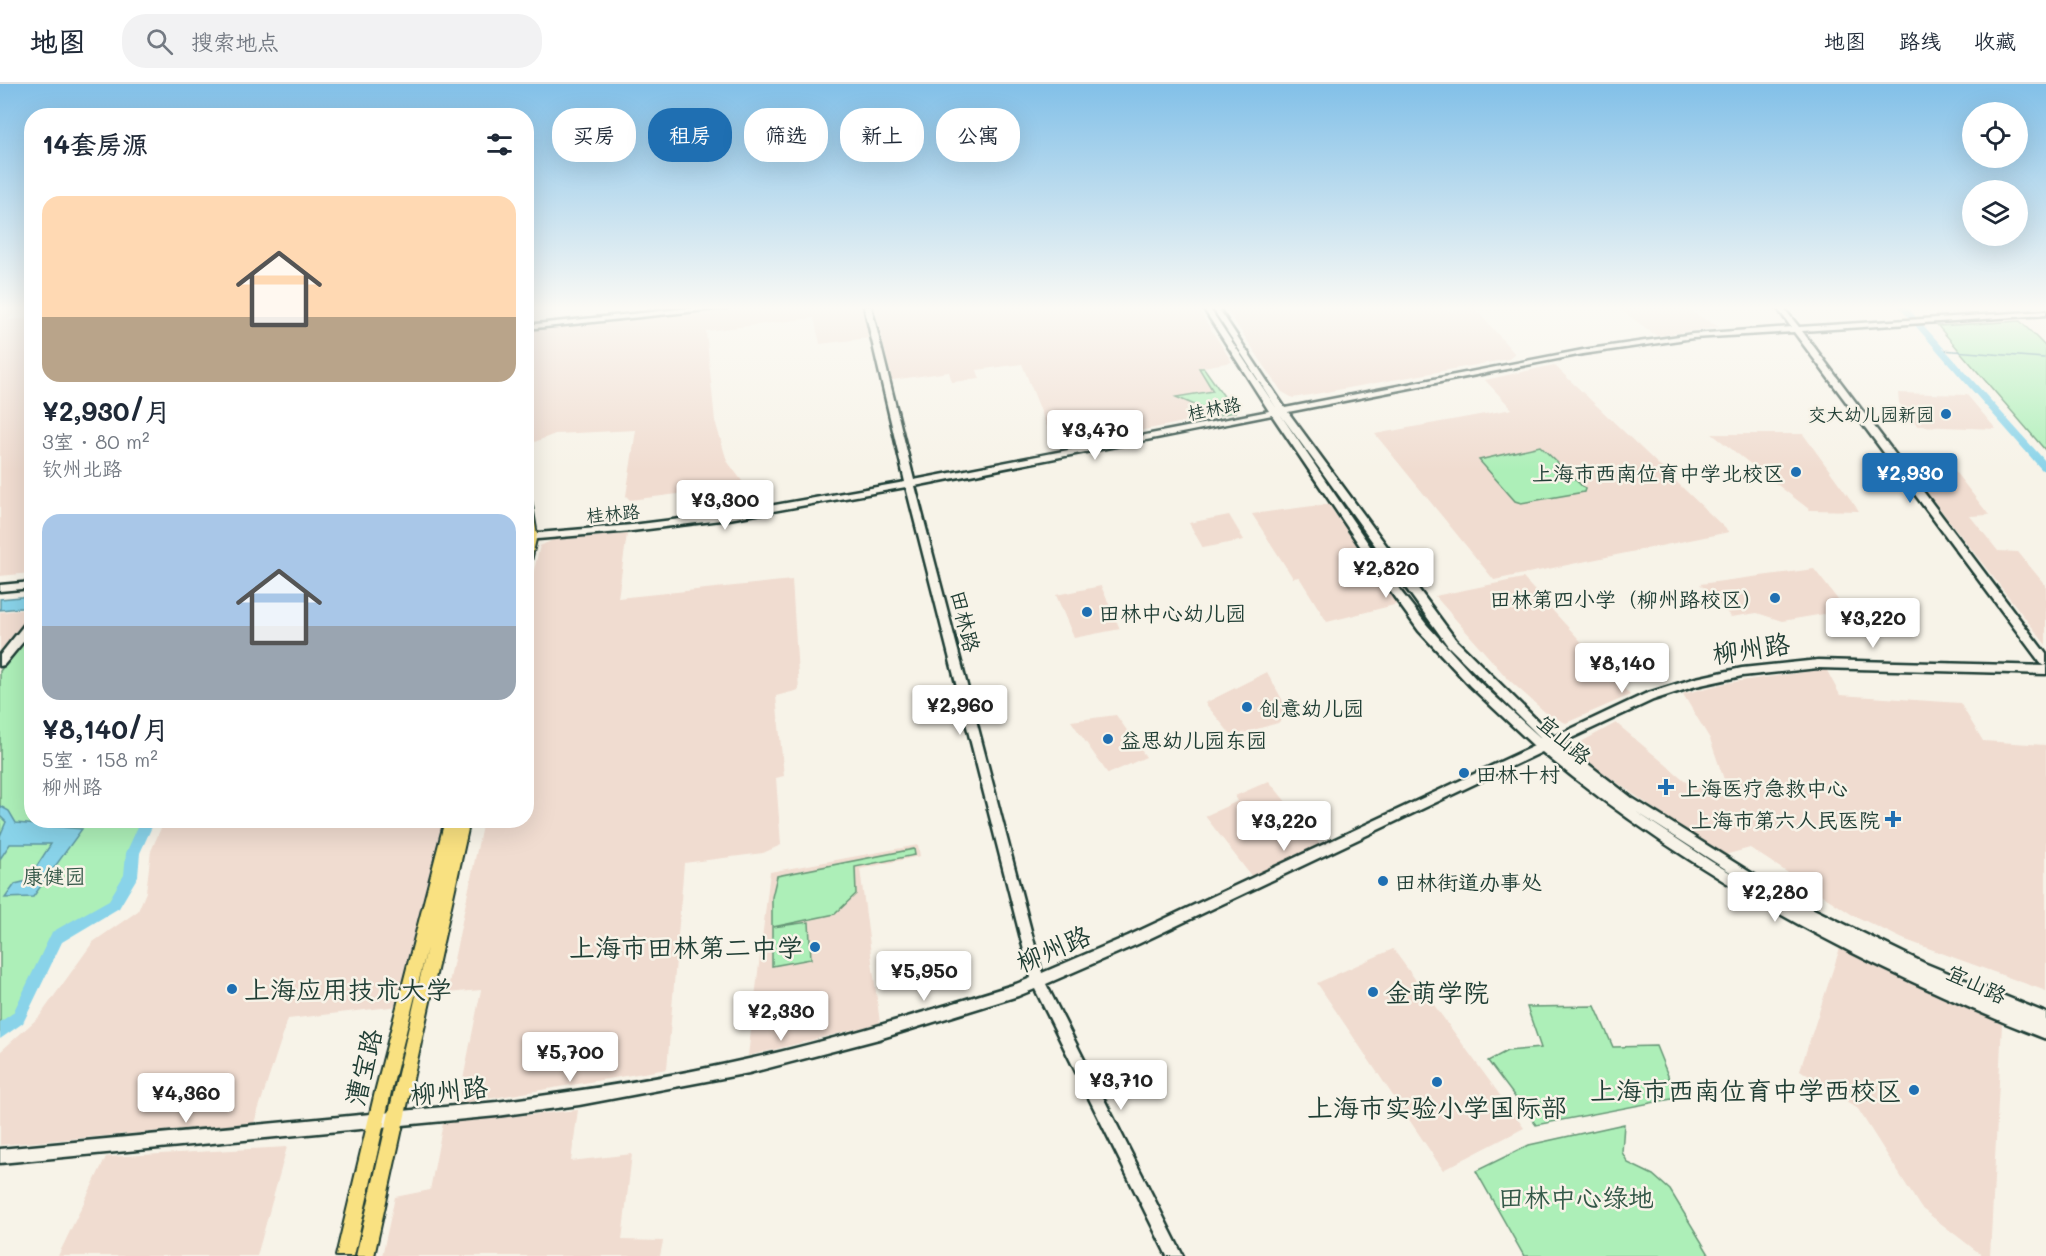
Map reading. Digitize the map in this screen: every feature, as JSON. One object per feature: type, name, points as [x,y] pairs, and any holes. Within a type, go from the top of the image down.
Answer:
[{"type":"main road","name":"漕宝路","points":[[345,1256],[376,1122],[450,828]]},
{"type":"main road","name":"漕宝路","points":[[365,1256],[461,828]]},
{"type":"street","name":"田林路","points":[[881,361],[1038,981],[1175,1256]]},
{"type":"street","name":"宜山路","points":[[1243,361],[1422,626],[1479,687],[1547,745],[1582,780],[1679,847],[1755,894],[1832,937],[2004,1017],[2046,1032]]},
{"type":"street","name":"宜山路","points":[[1247,361],[1278,412]]},
{"type":"street","name":"桂林路","points":[[534,535],[632,528],[729,516],[912,483],[1539,361]]},
{"type":"street","points":[[1821,361],[2046,662]]},
{"type":"street","points":[[0,581],[24,579]]},
{"type":"street","points":[[0,588],[24,586]]},
{"type":"street","points":[[0,662],[24,633]]},
{"type":"street","name":"柳州路","points":[[0,1156],[376,1122],[569,1100],[719,1073],[879,1032],[1018,990],[1133,940],[1547,745],[1670,690],[1705,679],[1760,669],[1857,663],[2046,670]]},
{"type":"street","name":"宜山路","points":[[1547,745],[1637,807],[1787,902],[1950,981],[2046,1019]]},
{"type":"shaded area","points":[[0,361],[24,361],[24,574],[0,576]]},
{"type":"shaded area","points":[[534,361],[709,361],[715,421],[727,461],[742,481],[741,486],[630,500],[626,496],[636,430],[555,434],[534,442]]},
{"type":"shaded area","points":[[887,361],[1231,361],[1203,367],[1235,412],[1062,446],[1054,444],[1022,364],[977,370],[980,379],[952,382],[949,372],[892,380]]},
{"type":"shaded area","points":[[1261,361],[1500,361],[1293,398],[1282,392]]},
{"type":"shaded area","points":[[1554,365],[1729,532],[1494,580],[1375,434],[1512,409],[1485,380]]},
{"type":"shaded area","name":"交大幼儿园新园","points":[[1898,393],[1967,395],[1996,429],[1918,426],[1899,403]]},
{"type":"shaded area","name":"上海市西南位育中学北校区","points":[[1712,434],[1803,434],[1859,511],[1810,510]]},
{"type":"shaded area","points":[[1901,459],[1945,459],[1989,515],[1970,516],[1998,551],[2018,552],[2046,586],[2046,645]]},
{"type":"shaded area","points":[[1328,504],[1398,604],[1327,622],[1299,577],[1293,578],[1252,514]]},
{"type":"shaded area","points":[[1229,515],[1244,540],[1203,548],[1189,523]]},
{"type":"shaded area","points":[[627,534],[618,598],[792,580],[799,690],[776,696],[784,776],[776,778],[781,845],[763,853],[684,863],[667,1069],[458,1104],[481,990],[447,993],[482,828],[534,828],[534,570],[540,546],[553,540]]},
{"type":"shaded area","name":"田林第四小学（柳州路校区）","points":[[1814,569],[1859,627],[1847,626],[1824,614],[1782,621],[1757,613],[1731,617],[1700,584]]},
{"type":"shaded area","points":[[1523,578],[1630,695],[1566,723],[1547,714],[1507,678],[1435,596]]},
{"type":"shaded area","name":"田林中心幼儿园","points":[[1101,586],[1120,629],[1074,638],[1056,595]]},
{"type":"shaded area","points":[[24,610],[24,622],[0,651],[0,612]]},
{"type":"shaded area","name":"上海市第六人民医院","points":[[1826,669],[1840,695],[1960,703],[1983,741],[2046,745],[2046,991],[1903,939],[1851,914],[1750,848],[1721,856],[1582,758],[1581,742],[1616,723],[1689,784],[1728,791],[1710,739],[1683,694],[1726,683]]},
{"type":"shaded area","name":"创意幼儿园","points":[[1267,672],[1289,712],[1278,723],[1232,736],[1205,703]]},
{"type":"shaded area","name":"益思幼儿园东园","points":[[1116,715],[1146,757],[1108,774],[1071,721]]},
{"type":"shaded area","points":[[1269,781],[1321,845],[1252,877],[1205,816],[1238,801],[1235,796]]},
{"type":"shaded area","name":"上海应用技术大学","points":[[161,828],[444,828],[399,1006],[288,1019],[254,1123],[0,1145],[0,1052],[39,1017],[93,942],[138,911],[146,892],[151,851]]},
{"type":"shaded area","name":"上海市田林第二中学","points":[[918,845],[920,856],[860,869],[880,1023],[748,1056],[770,872]]},
{"type":"shaded area","name":"上海市西南位育中学西校区","points":[[1840,948],[2002,1024],[1990,1256],[1983,1256],[1921,1208],[1858,1109],[1800,1070]]},
{"type":"shaded area","name":"上海市实验小学国际部","points":[[1393,949],[1524,1128],[1443,1170],[1317,983]]},
{"type":"shaded area","points":[[578,1110],[571,1161],[632,1154],[622,1240],[663,1241],[660,1256],[382,1256],[395,1197],[430,1190],[443,1123]]},
{"type":"shaded area","points":[[287,1147],[257,1256],[58,1256],[106,1157]]},
{"type":"green space","points":[[1968,361],[2046,361],[2046,451]]},
{"type":"green space","points":[[1199,368],[1204,368],[1235,412],[1218,415],[1176,397],[1213,391]]},
{"type":"green space","points":[[1540,446],[1585,489],[1584,492],[1521,503],[1515,501],[1479,460]]},
{"type":"green space","name":"康健园","points":[[24,642],[24,828],[145,828],[133,853],[131,876],[114,904],[57,937],[18,1018],[0,1032],[0,671]]},
{"type":"green space","points":[[914,849],[915,855],[855,867],[856,894],[835,914],[773,927],[809,922],[811,959],[772,966],[772,897],[777,876]]},
{"type":"green space","points":[[1595,1006],[1613,1047],[1656,1046],[1677,1098],[1536,1125],[1488,1061],[1507,1051],[1541,1048],[1527,1007]]},
{"type":"green space","name":"田林中心绿地","points":[[1624,1124],[1622,1152],[1628,1163],[1653,1175],[1670,1190],[1710,1256],[1524,1256],[1476,1171],[1529,1145]]},
{"type":"water","points":[[24,597],[24,608],[0,610],[0,599]]},
{"type":"water","points":[[0,806],[9,811],[16,823],[24,824],[24,828],[82,829],[33,897],[5,898],[15,884],[27,881],[51,844],[10,844],[0,859],[0,836],[6,822],[0,816]]},
{"type":"waterway","points":[[1951,361],[2046,468]]},
{"type":"waterway","points":[[0,1032],[18,1018],[57,937],[114,904],[131,876],[133,853],[144,828]]},
{"type":"place","name":"交大幼儿园新园","points":[[1946,414]]},
{"type":"place","name":"上海市西南位育中学北校区","points":[[1796,472]]},
{"type":"place","name":"田林第四小学（柳州路校区）","points":[[1775,598]]},
{"type":"place","name":"田林中心幼儿园","points":[[1087,612]]},
{"type":"place","name":"创意幼儿园","points":[[1247,707]]},
{"type":"place","name":"益思幼儿园东园","points":[[1108,739]]},
{"type":"place","name":"田林十村","points":[[1464,773]]},
{"type":"place","name":"上海医疗急救中心","points":[[1666,787]]},
{"type":"place","name":"上海市第六人民医院","points":[[1893,819]]},
{"type":"place","name":"田林街道办事处","points":[[1383,881]]},
{"type":"place","name":"上海市田林第二中学","points":[[815,947]]},
{"type":"place","name":"上海应用技术大学","points":[[232,989]]},
{"type":"place","name":"金萌学院","points":[[1373,992]]},
{"type":"place","name":"上海市实验小学国际部","points":[[1437,1082]]},
{"type":"place","name":"上海市西南位育中学西校区","points":[[1914,1090]]}]
